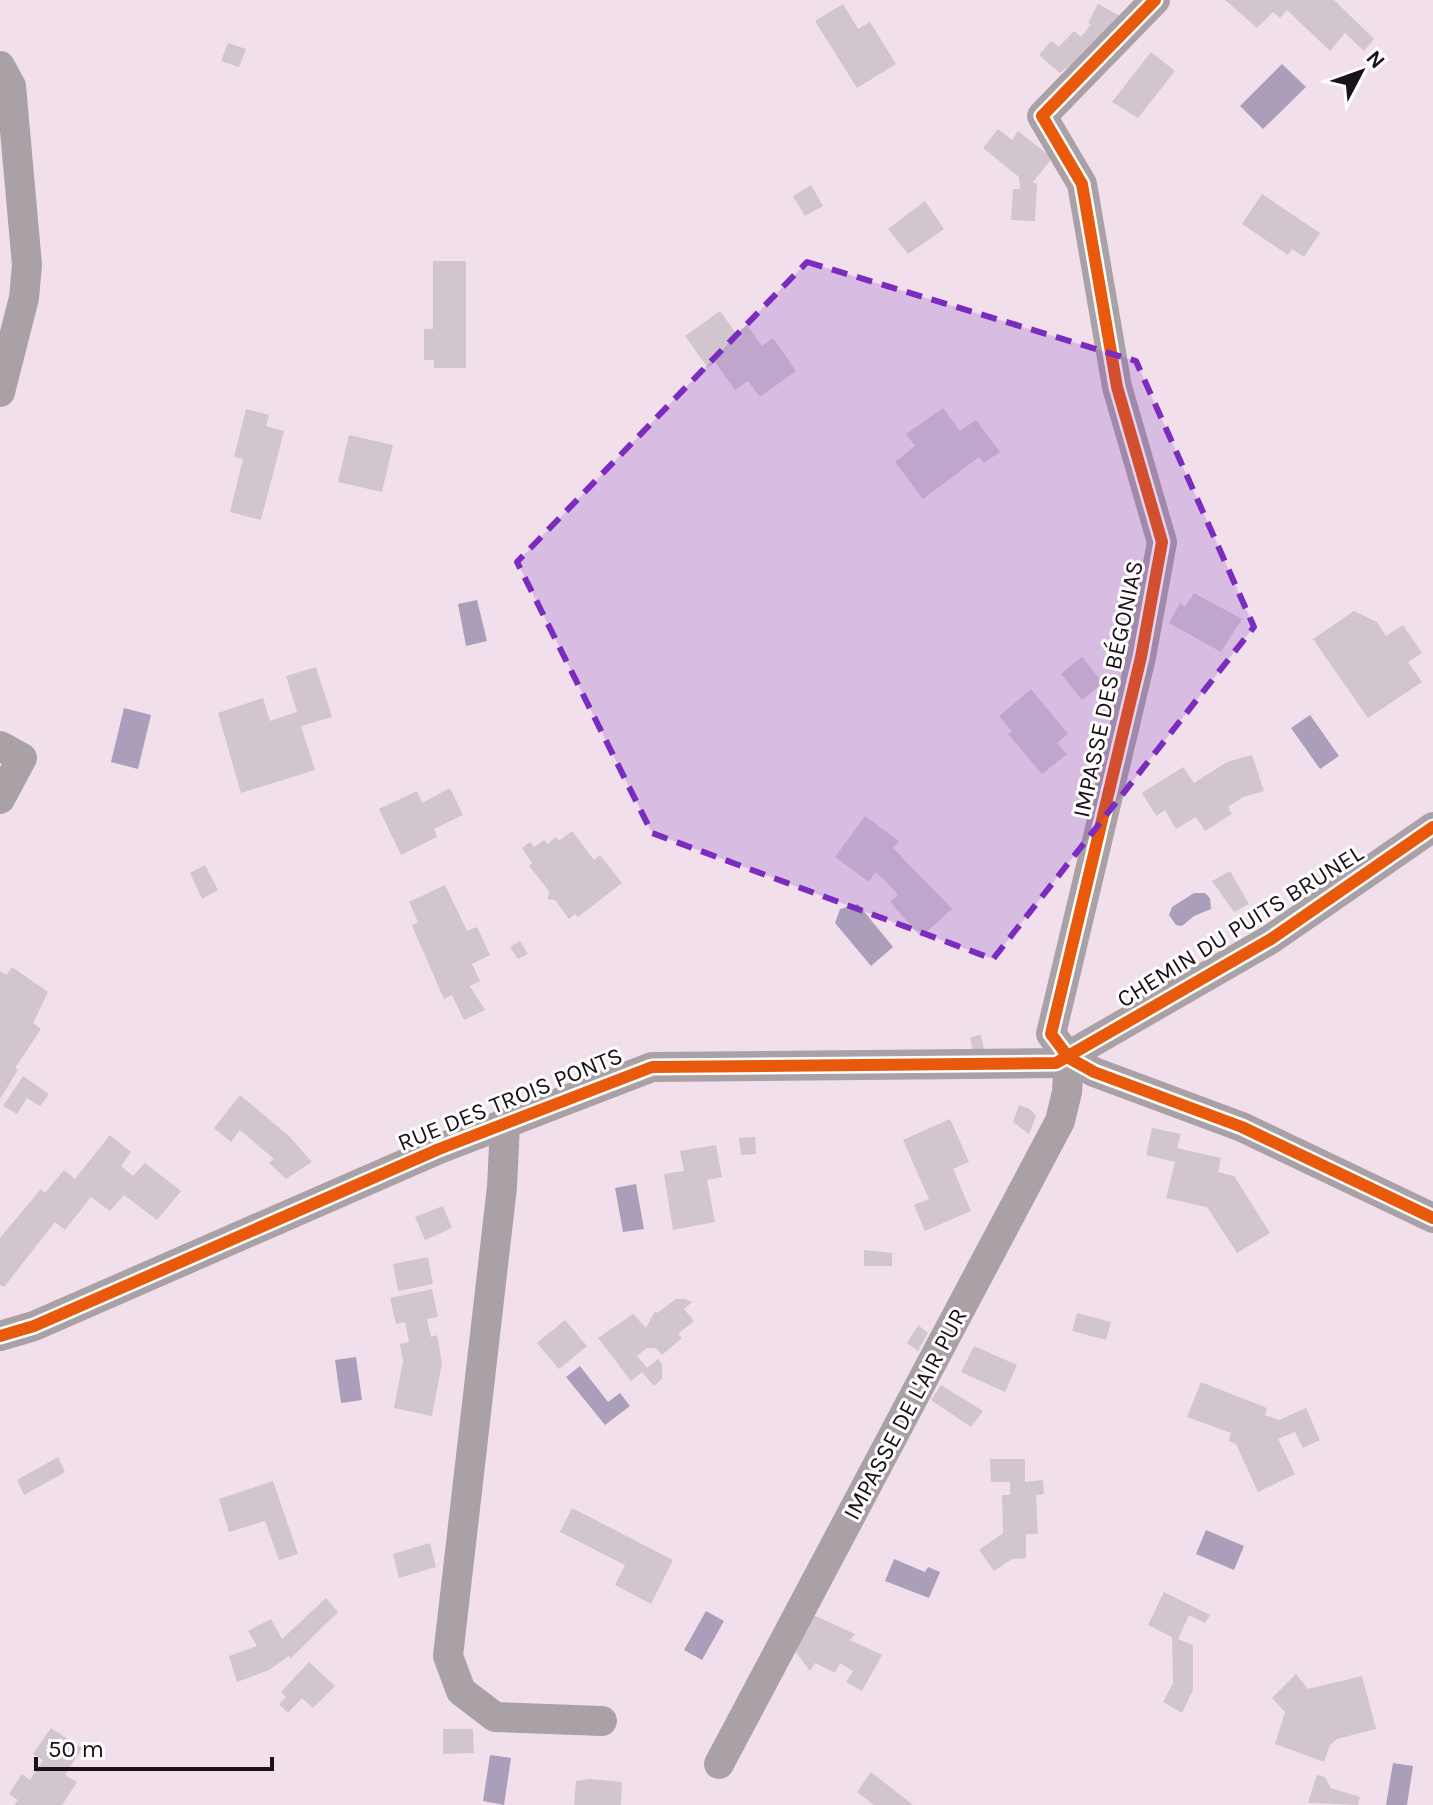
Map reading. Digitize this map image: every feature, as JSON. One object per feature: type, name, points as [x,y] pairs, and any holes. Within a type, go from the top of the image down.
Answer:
[{"type":"street","name":"IMPASSE DES BÉGONIAS","points":[[1069,1058],[1051,1034],[1141,657],[1162,542],[1117,387],[1082,184],[1042,116],[1155,0]]},
{"type":"street","points":[[0,66],[11,86],[27,265],[24,298],[0,392]]},
{"type":"street","points":[[0,746],[22,758],[0,799]]},
{"type":"street","name":"CHEMIN DU PUITS BRUNEL","points":[[1069,1058],[1271,939],[1433,827]]},
{"type":"street","name":"RUE DES TROIS PONTS","points":[[0,1336],[34,1326],[505,1124],[652,1067],[1056,1063],[1069,1058]]},
{"type":"street","points":[[1069,1058],[1102,1076],[1242,1127],[1433,1218]]},
{"type":"street","name":"IMPASSE DE L'AIR PUR","points":[[719,1764],[1060,1121],[1067,1092],[1069,1058]]},
{"type":"street","points":[[505,1124],[500,1202],[448,1656],[461,1691],[495,1717],[602,1721]]},
{"type":"highlighted area","points":[[807,262],[1136,361],[1254,627],[993,959],[652,833],[517,562]]},
{"type":"shaded area","points":[[1282,64],[1306,87],[1263,129],[1240,106]]},
{"type":"shaded area","points":[[477,600],[487,641],[466,646],[458,604]]},
{"type":"shaded area","points":[[124,708],[151,715],[138,769],[111,762]]},
{"type":"shaded area","points":[[1310,715],[1339,756],[1320,769],[1291,728]]},
{"type":"shaded area","points":[[1194,893],[1205,893],[1210,898],[1211,909],[1194,916],[1182,926],[1176,925],[1169,915],[1172,907]]},
{"type":"shaded area","points":[[858,904],[893,947],[871,966],[835,923],[840,909]]},
{"type":"shaded area","points":[[636,1184],[644,1229],[623,1232],[615,1188]]},
{"type":"shaded area","points":[[356,1357],[362,1400],[341,1403],[335,1360]]},
{"type":"shaded area","points":[[580,1366],[608,1402],[620,1393],[630,1406],[605,1425],[566,1377]]},
{"type":"shaded area","points":[[1206,1530],[1244,1546],[1234,1570],[1196,1554]]},
{"type":"shaded area","points":[[894,1559],[925,1572],[928,1567],[940,1572],[929,1598],[885,1581]]},
{"type":"shaded area","points":[[706,1611],[724,1621],[702,1660],[684,1650]]},
{"type":"shaded area","points":[[490,1755],[511,1758],[504,1805],[483,1801]]},
{"type":"shaded area","points":[[1393,1763],[1413,1766],[1407,1805],[1386,1805]]},
{"type":"building","points":[[1225,0],[1334,0],[1374,39],[1364,51],[1345,33],[1330,51],[1287,10],[1280,18],[1273,12],[1257,28]]},
{"type":"building","points":[[843,4],[858,29],[870,22],[896,64],[857,88],[815,21]]},
{"type":"building","points":[[1098,4],[1122,17],[1095,46],[1060,73],[1039,55],[1051,41],[1059,47],[1074,31],[1081,37],[1091,24],[1088,23]]},
{"type":"building","points":[[228,43],[246,49],[239,67],[221,61]]},
{"type":"building","points":[[1151,52],[1175,71],[1138,118],[1112,102]]},
{"type":"building","points":[[998,129],[1012,140],[1018,131],[1052,158],[1033,182],[1037,184],[1035,221],[1011,220],[1013,189],[1020,189],[1019,177],[983,148]]},
{"type":"building","points":[[811,185],[823,206],[805,216],[793,196]]},
{"type":"building","points":[[1262,194],[1320,233],[1304,257],[1292,249],[1288,255],[1242,224]]},
{"type":"building","points":[[925,201],[944,229],[908,254],[888,229]]},
{"type":"building","points":[[433,261],[466,261],[466,368],[434,368],[434,360],[424,360],[424,329],[433,329]]},
{"type":"building","points":[[720,311],[736,333],[747,325],[762,346],[773,338],[796,371],[760,397],[748,381],[735,390],[715,362],[708,368],[685,336]]},
{"type":"building","points":[[943,408],[960,431],[976,420],[1000,452],[984,463],[979,457],[923,499],[895,462],[915,446],[906,434]]},
{"type":"building","points":[[246,409],[269,415],[266,426],[284,431],[261,520],[230,512],[243,459],[234,457]]},
{"type":"building","points":[[349,435],[393,445],[382,492],[338,482]]},
{"type":"building","points":[[1194,593],[1242,619],[1221,652],[1169,623],[1180,603],[1185,607]]},
{"type":"building","points":[[1354,611],[1377,622],[1386,636],[1403,625],[1422,653],[1408,662],[1422,682],[1368,718],[1313,639]]},
{"type":"building","points":[[1082,657],[1103,683],[1082,700],[1061,674]]},
{"type":"building","points":[[316,667],[332,717],[301,726],[315,770],[241,793],[218,713],[263,698],[270,721],[297,712],[286,676]]},
{"type":"building","points":[[1031,689],[1068,734],[1057,743],[1067,754],[1042,774],[1008,734],[1012,731],[999,716]]},
{"type":"building","points":[[1252,755],[1264,791],[1243,797],[1228,807],[1232,814],[1205,831],[1196,817],[1176,829],[1165,810],[1156,816],[1142,793],[1183,767],[1194,783],[1227,762]]},
{"type":"building","points":[[450,788],[463,815],[434,829],[437,837],[401,855],[379,809],[417,791],[422,803]]},
{"type":"building","points":[[865,816],[899,841],[893,848],[952,909],[921,937],[890,902],[898,895],[885,880],[875,872],[869,882],[835,857]]},
{"type":"building","points":[[572,831],[594,860],[600,855],[622,883],[578,917],[575,914],[569,919],[555,900],[548,899],[549,891],[529,866],[532,863],[522,848],[530,842],[534,847],[544,840],[548,844],[556,837],[559,841]]},
{"type":"building","points":[[205,865],[218,890],[202,899],[190,873]]},
{"type":"building","points":[[1230,871],[1249,904],[1234,912],[1212,881]]},
{"type":"building","points":[[445,885],[467,931],[477,927],[490,955],[472,964],[480,981],[470,986],[485,1010],[464,1020],[452,995],[444,999],[412,926],[418,922],[409,902]]},
{"type":"building","points":[[520,941],[528,954],[518,959],[510,947]]},
{"type":"building","points":[[12,967],[48,992],[33,1023],[41,1029],[15,1068],[18,1070],[0,1099],[0,971],[6,975]]},
{"type":"building","points":[[981,1035],[984,1049],[973,1051],[970,1037]]},
{"type":"building","points":[[23,1076],[49,1094],[40,1106],[27,1098],[17,1114],[3,1106]]},
{"type":"building","points":[[240,1095],[289,1136],[312,1162],[286,1179],[269,1163],[274,1159],[240,1130],[231,1142],[214,1128]]},
{"type":"building","points":[[1019,1105],[1030,1109],[1036,1116],[1029,1134],[1013,1122]]},
{"type":"building","points":[[950,1119],[969,1162],[953,1169],[971,1211],[925,1231],[914,1205],[929,1199],[903,1140]]},
{"type":"building","points":[[1152,1128],[1181,1134],[1177,1148],[1221,1158],[1218,1172],[1234,1176],[1270,1233],[1237,1253],[1207,1207],[1166,1198],[1175,1162],[1146,1155]]},
{"type":"building","points":[[110,1135],[131,1152],[121,1166],[133,1176],[145,1163],[181,1191],[157,1220],[124,1195],[110,1211],[91,1197],[65,1230],[55,1222],[4,1287],[0,1285],[0,1238],[41,1189],[45,1193],[64,1170],[75,1179]]},
{"type":"building","points":[[755,1137],[756,1154],[741,1155],[739,1138]]},
{"type":"building","points":[[716,1145],[722,1177],[707,1180],[715,1222],[673,1230],[664,1174],[684,1171],[680,1151]]},
{"type":"building","points":[[443,1206],[452,1228],[425,1240],[415,1217]]},
{"type":"building","points":[[864,1250],[892,1253],[892,1266],[864,1266]]},
{"type":"building","points":[[428,1257],[433,1284],[398,1291],[393,1264]]},
{"type":"building","points":[[432,1289],[438,1317],[427,1319],[431,1337],[437,1335],[442,1363],[432,1416],[394,1408],[403,1361],[400,1344],[409,1342],[405,1322],[396,1324],[390,1298]]},
{"type":"building","points":[[676,1299],[692,1302],[684,1309],[694,1321],[678,1334],[682,1338],[662,1355],[656,1348],[647,1348],[637,1356],[647,1368],[658,1359],[662,1364],[662,1379],[654,1386],[642,1372],[631,1381],[598,1338],[633,1314],[646,1328],[655,1311],[657,1313]]},
{"type":"building","points":[[1077,1313],[1111,1322],[1106,1340],[1072,1331]]},
{"type":"building","points":[[565,1320],[587,1346],[559,1369],[537,1343]]},
{"type":"building","points":[[918,1325],[928,1333],[918,1351],[907,1343]]},
{"type":"building","points":[[974,1346],[1017,1365],[1005,1392],[961,1372]]},
{"type":"building","points":[[1201,1382],[1267,1408],[1265,1415],[1279,1420],[1306,1408],[1320,1440],[1303,1448],[1295,1432],[1278,1439],[1295,1474],[1258,1492],[1236,1444],[1229,1441],[1231,1433],[1187,1417]]},
{"type":"building","points":[[941,1385],[983,1411],[971,1427],[931,1400]]},
{"type":"building","points":[[58,1457],[65,1472],[24,1495],[17,1480]]},
{"type":"building","points":[[990,1459],[1025,1459],[1025,1482],[1043,1480],[1044,1494],[1036,1495],[1038,1534],[1026,1534],[1026,1558],[1012,1559],[994,1571],[979,1550],[1003,1533],[1002,1495],[1010,1495],[1010,1482],[991,1482]]},
{"type":"building","points":[[273,1481],[298,1554],[279,1560],[265,1521],[229,1532],[219,1499]]},
{"type":"building","points":[[572,1508],[673,1560],[651,1604],[615,1585],[625,1565],[560,1532]]},
{"type":"building","points":[[430,1543],[436,1567],[399,1578],[393,1554]]},
{"type":"building","points":[[1164,1592],[1210,1615],[1205,1623],[1189,1615],[1178,1639],[1193,1645],[1193,1690],[1182,1713],[1163,1702],[1173,1683],[1172,1637],[1148,1625]]},
{"type":"building","points":[[326,1598],[338,1612],[290,1659],[289,1656],[269,1670],[237,1682],[229,1656],[257,1646],[248,1631],[271,1619],[282,1639]]},
{"type":"building","points":[[811,1614],[855,1634],[850,1640],[882,1655],[862,1691],[846,1682],[853,1671],[840,1663],[835,1673],[815,1663],[810,1671],[793,1648]]},
{"type":"building","points":[[309,1662],[335,1686],[313,1708],[302,1698],[288,1713],[279,1704],[286,1697],[281,1692]]},
{"type":"building","points":[[1296,1674],[1308,1689],[1362,1676],[1376,1729],[1337,1739],[1330,1745],[1324,1762],[1275,1744],[1285,1712],[1272,1698]]},
{"type":"building","points":[[51,1728],[82,1748],[65,1775],[77,1782],[62,1805],[14,1805],[18,1800],[9,1794],[22,1774],[30,1780],[43,1760],[33,1754]]},
{"type":"building","points":[[443,1729],[473,1729],[474,1753],[443,1754]]},
{"type":"building","points":[[871,1772],[913,1805],[874,1805],[857,1792]]},
{"type":"building","points":[[1317,1775],[1325,1777],[1331,1788],[1360,1797],[1358,1805],[1308,1803]]},
{"type":"building","points":[[576,1781],[622,1782],[621,1805],[574,1805]]},
{"type":"cycle path","points":[[1155,0],[1042,116],[1082,184],[1117,387],[1162,542],[1141,657],[1051,1034],[1069,1058],[1094,1072],[1242,1127],[1433,1218]]},
{"type":"cycle path","points":[[0,1336],[34,1326],[439,1149],[652,1067],[1056,1063],[1271,939],[1433,827]]}]
